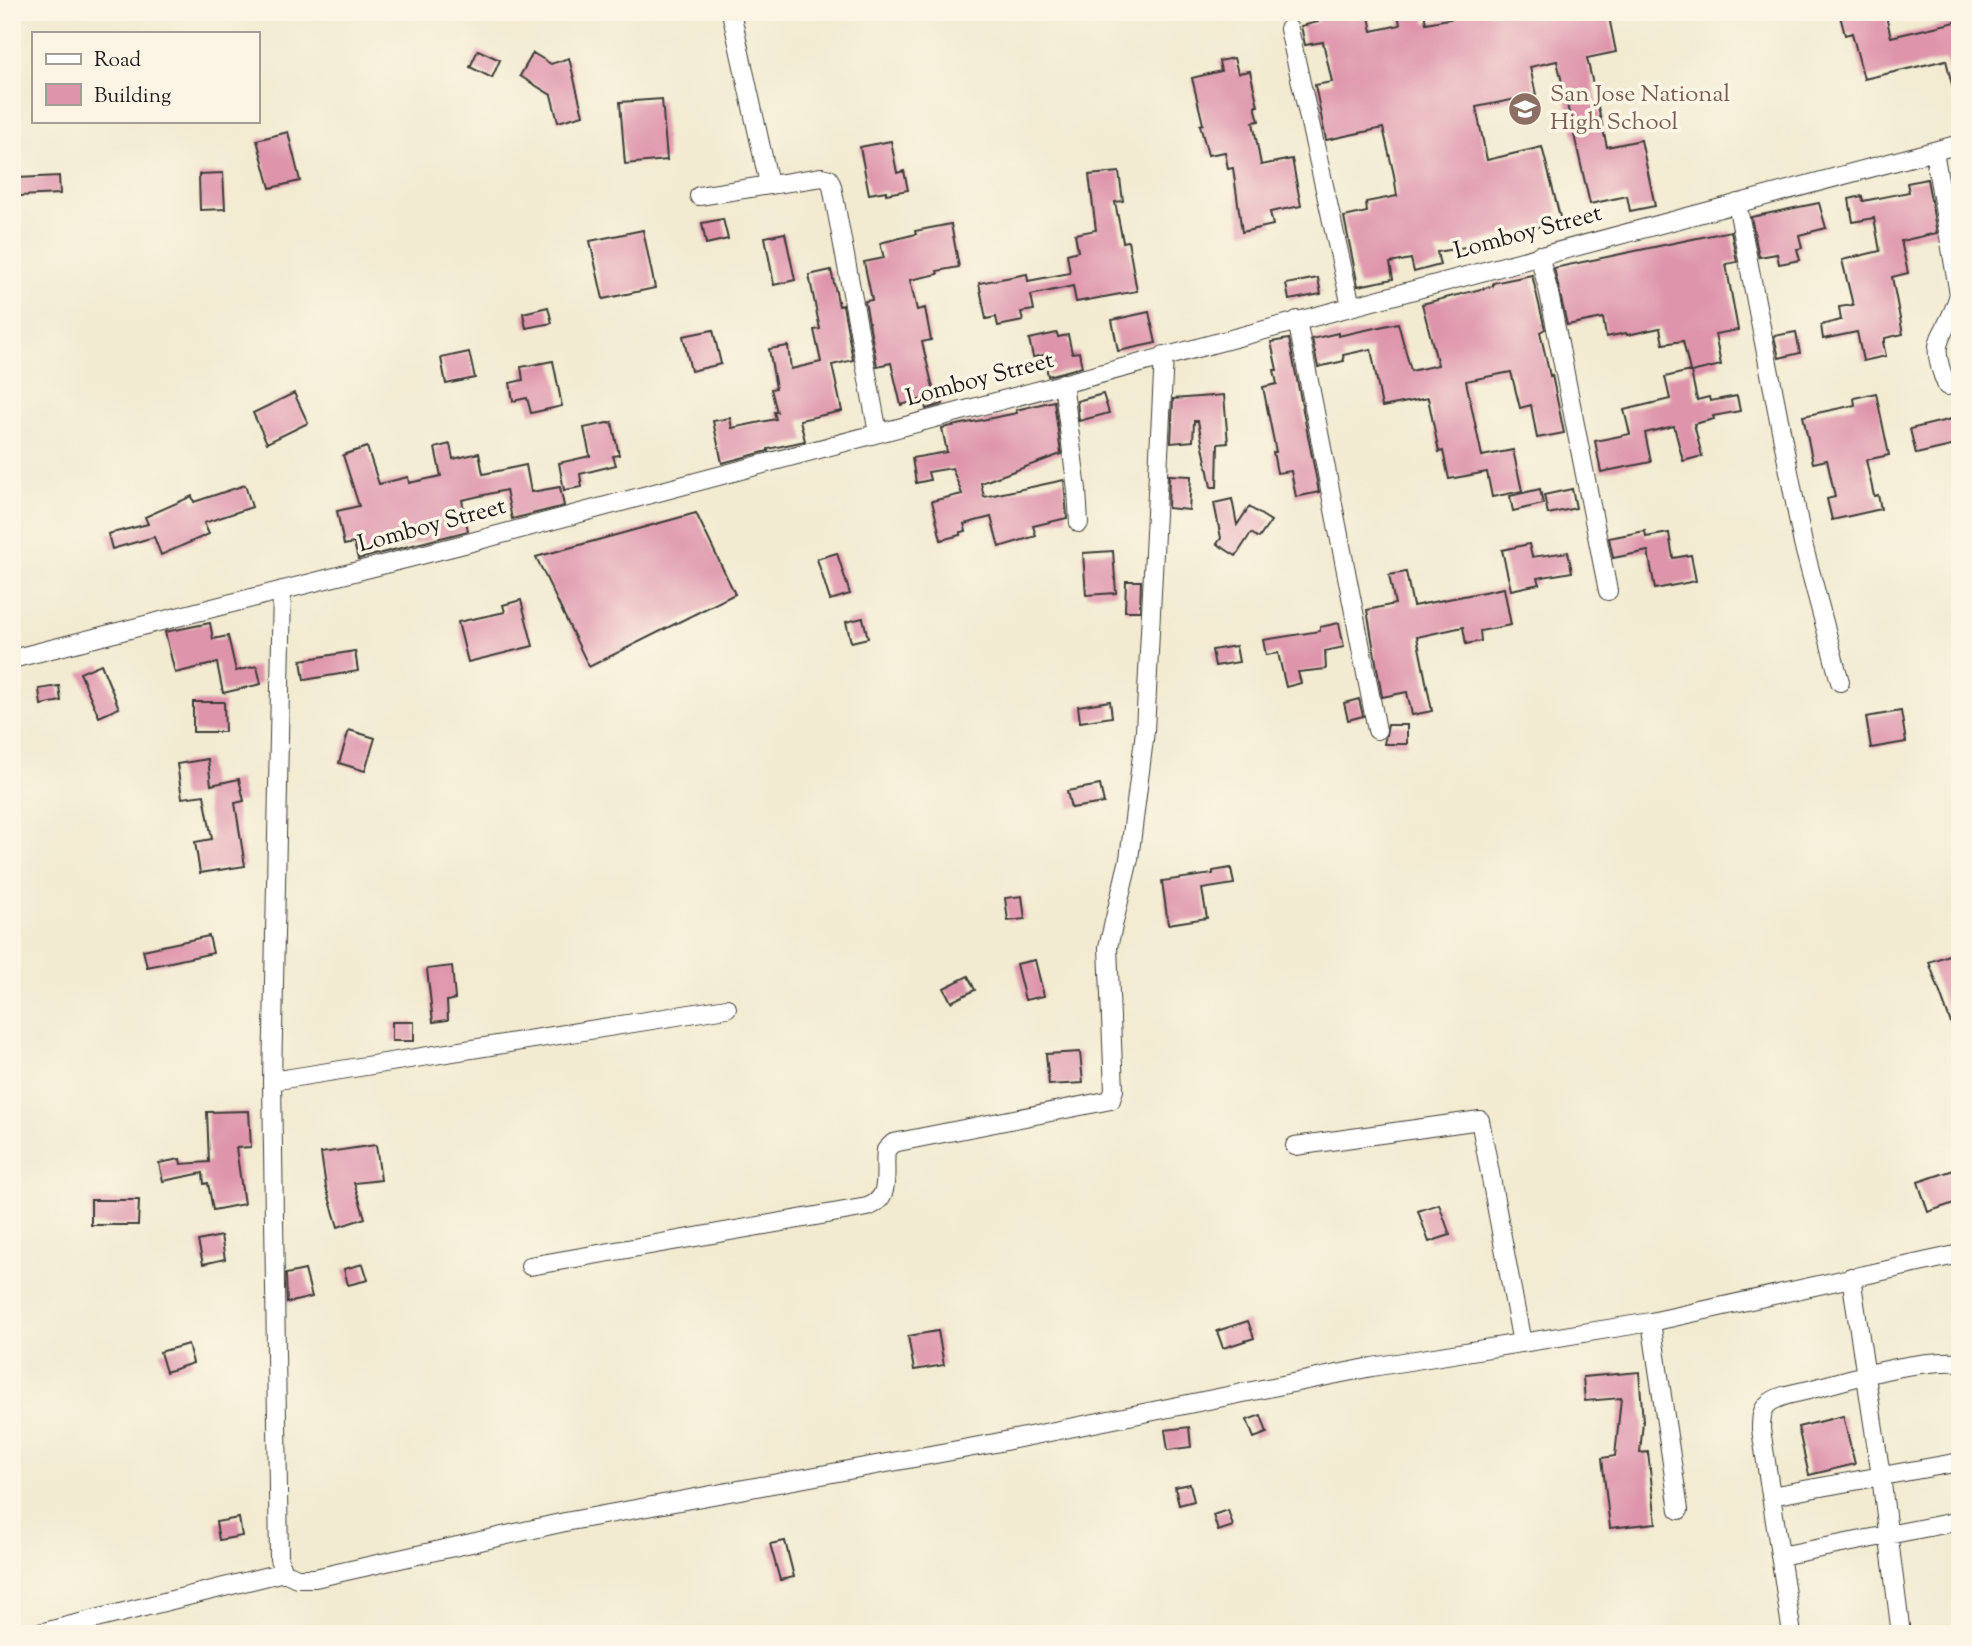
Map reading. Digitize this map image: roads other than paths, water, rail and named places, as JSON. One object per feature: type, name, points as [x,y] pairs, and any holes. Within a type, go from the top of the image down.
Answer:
[{"type":"street","points":[[731,12],[769,184]]},
{"type":"street","points":[[1289,29],[1351,306]]},
{"type":"street","name":"Lomboy Street","points":[[12,659],[878,433],[1960,144]]},
{"type":"street","points":[[1934,150],[1959,294],[1956,307],[1937,344],[1937,362],[1947,386]]},
{"type":"street","points":[[699,196],[822,177],[829,179],[878,433]]},
{"type":"street","points":[[1737,203],[1803,544],[1840,682]]},
{"type":"street","points":[[1539,255],[1549,293],[1608,591]]},
{"type":"street","points":[[1297,320],[1377,730]]},
{"type":"street","points":[[530,1266],[867,1207],[878,1203],[884,1195],[886,1150],[893,1143],[1111,1100],[1114,1090],[1108,947],[1129,859],[1145,731],[1164,355]]},
{"type":"street","points":[[1063,383],[1079,523]]},
{"type":"street","points":[[282,590],[272,1081],[279,1559],[284,1572]]},
{"type":"street","points":[[272,1081],[727,1008]]},
{"type":"street","points":[[1295,1146],[1480,1120],[1522,1343]]},
{"type":"street","points":[[36,1634],[284,1572],[297,1578],[315,1578],[565,1522],[990,1444],[1372,1367],[1651,1322],[1960,1254]]},
{"type":"street","points":[[1851,1277],[1881,1476],[1901,1634]]},
{"type":"street","points":[[1651,1322],[1679,1510]]},
{"type":"street","points":[[1792,1634],[1761,1429],[1761,1416],[1768,1404],[1782,1397],[1866,1375],[1946,1361],[1960,1362]]},
{"type":"street","points":[[1771,1496],[1960,1462]]},
{"type":"street","points":[[1780,1556],[1960,1521]]},
{"type":"place","name":"San Jose National High School","points":[[1525,109]]}]
